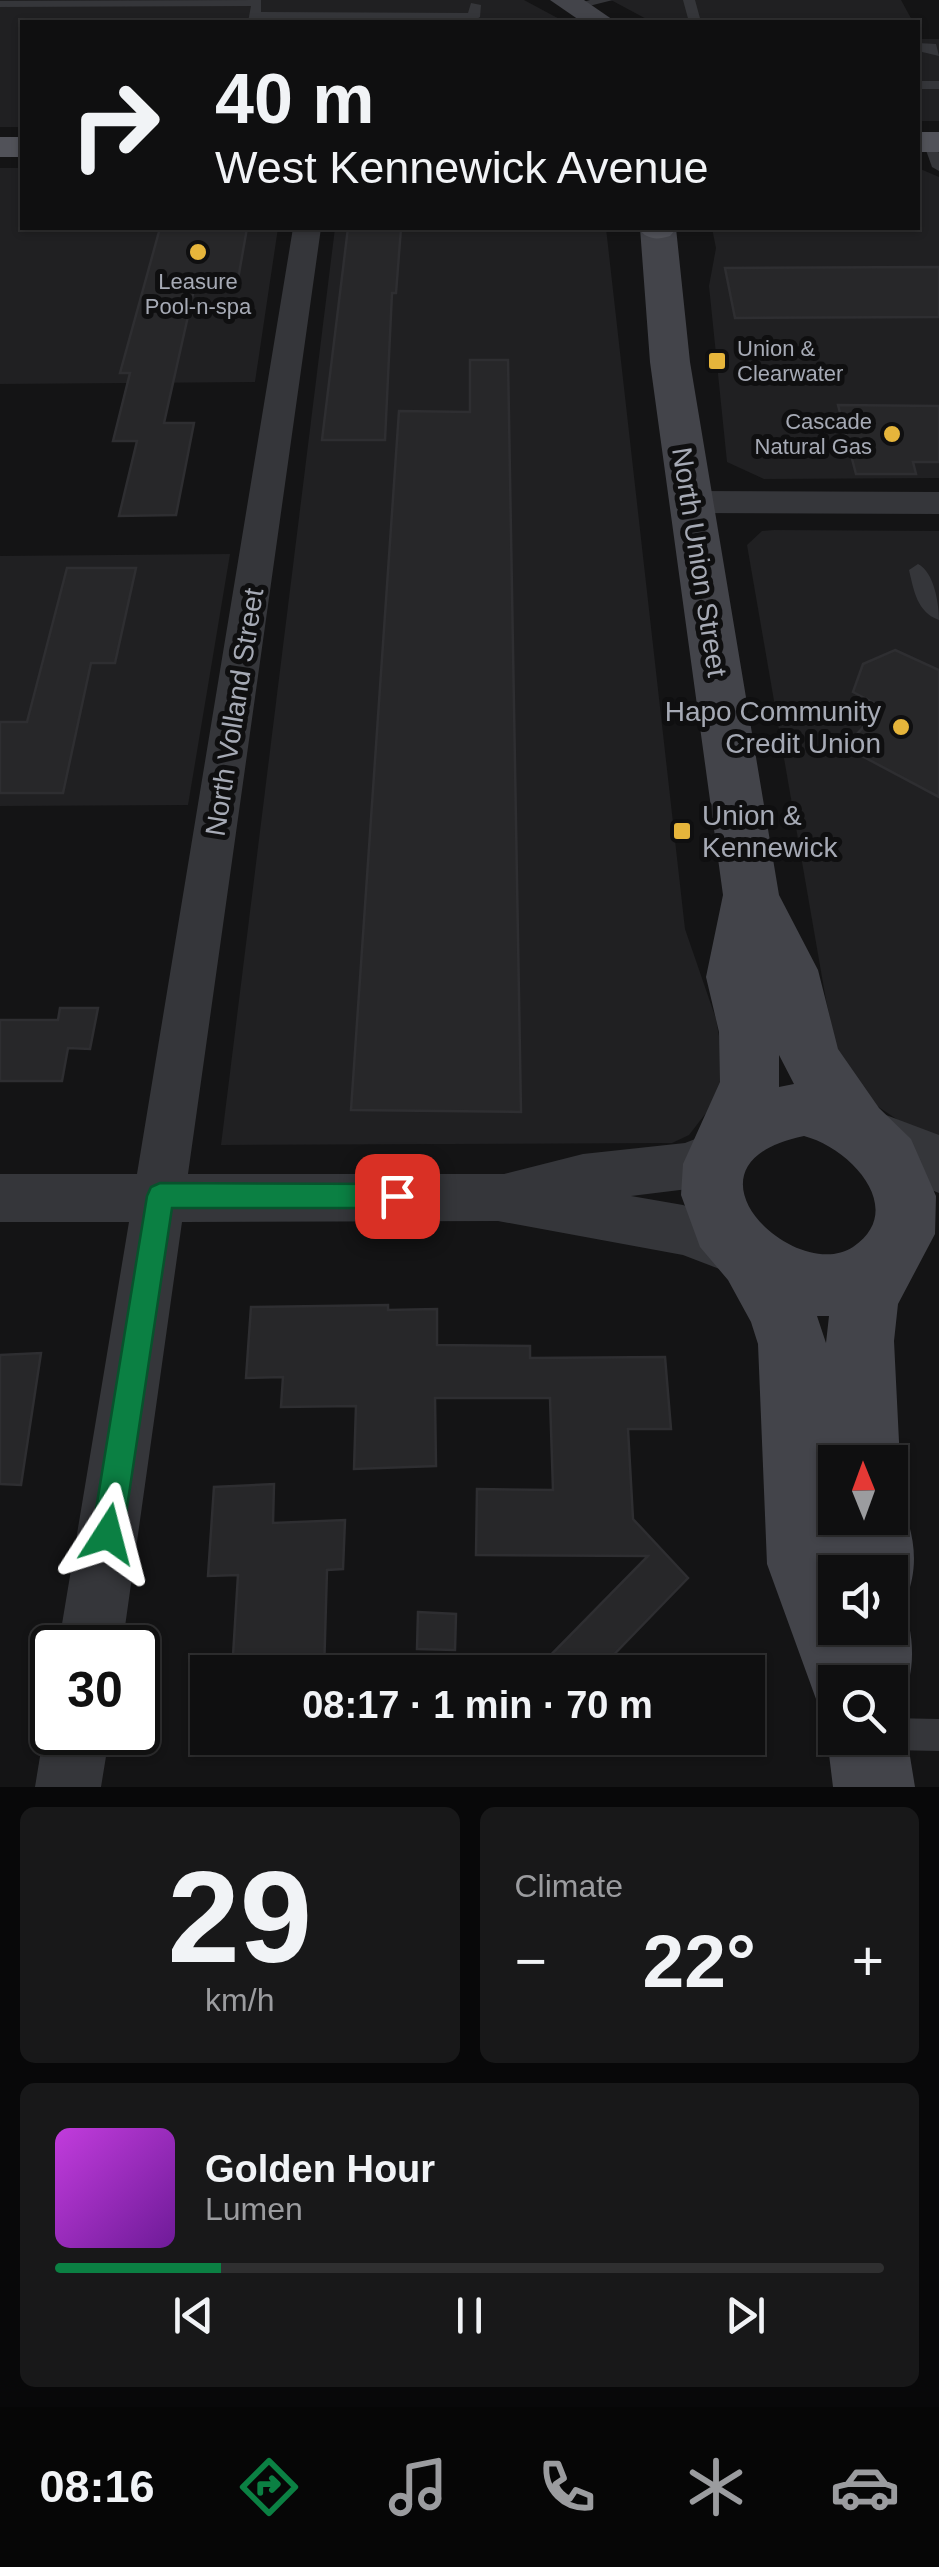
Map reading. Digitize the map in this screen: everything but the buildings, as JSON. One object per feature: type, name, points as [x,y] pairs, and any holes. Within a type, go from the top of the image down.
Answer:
[{"type":"main road","points":[[570,3],[599,20]]},
{"type":"main road","name":"North Union Street","points":[[657,230],[670,362],[751,895],[789,970],[810,1058],[864,1132]]},
{"type":"main road","name":"North Union Street","points":[[725,1143],[750,1082],[749,1029],[735,977],[751,895]]},
{"type":"main road","points":[[842,1665],[805,1564],[792,1344],[781,1310],[748,1257],[725,1231],[714,1204],[712,1178],[725,1143],[752,1118],[790,1110],[831,1115],[864,1132],[892,1162],[905,1191],[905,1249],[864,1304],[860,1341],[863,1445]]},
{"type":"main road","points":[[748,1257],[768,1272],[828,1286],[857,1280],[905,1249]]},
{"type":"main road","points":[[869,1755],[874,1787]]},
{"type":"street","name":"North Volland Street","points":[[94,1625],[307,230]]},
{"type":"street","points":[[691,502],[939,503]]},
{"type":"street","points":[[864,1132],[939,1164]]},
{"type":"street","points":[[498,1196],[582,1178],[688,1166],[725,1143]]},
{"type":"street","points":[[0,1198],[498,1196],[682,1230],[748,1257]]},
{"type":"street","points":[[68,1787],[73,1755]]},
{"type":"lane","points":[[570,3],[607,0]]},
{"type":"lane","points":[[0,4],[258,2],[254,19],[474,16],[475,5]]},
{"type":"lane","points":[[918,570],[926,600],[939,614]]},
{"type":"lane","points":[[908,1734],[939,1735]]},
{"type":"shaded area","points":[[0,0],[524,0],[561,20],[20,20],[20,127],[0,127]]},
{"type":"shaded area","points":[[611,0],[901,0],[912,20],[648,20]]},
{"type":"shaded area","points":[[920,35],[922,39],[939,39],[939,121],[920,121]]},
{"type":"shaded area","points":[[0,168],[20,168],[20,230],[278,230],[255,382],[0,384]]},
{"type":"shaded area","points":[[920,169],[939,177],[939,478],[764,479],[727,462],[709,286],[716,248],[712,230],[920,230]]},
{"type":"shaded area","points":[[335,230],[606,230],[685,929],[716,1019],[723,1059],[721,1086],[689,1135],[672,1143],[221,1145]]},
{"type":"shaded area","points":[[762,531],[939,531],[939,1137],[907,1126],[877,1106],[839,1058],[747,545]]},
{"type":"shaded area","points":[[230,554],[188,805],[0,806],[0,556]]},
{"type":"place","name":"Leasure Pool-n-spa","points":[[198,252]]},
{"type":"place","name":"Union & Clearwater","points":[[717,361]]},
{"type":"place","name":"Cascade Natural Gas","points":[[892,434]]},
{"type":"place","name":"Hapo Community Credit Union","points":[[901,727]]},
{"type":"place","name":"Union & Kennewick","points":[[682,831]]},
{"type":"route","points":[[108,1534],[160,1196],[397,1196]]}]
